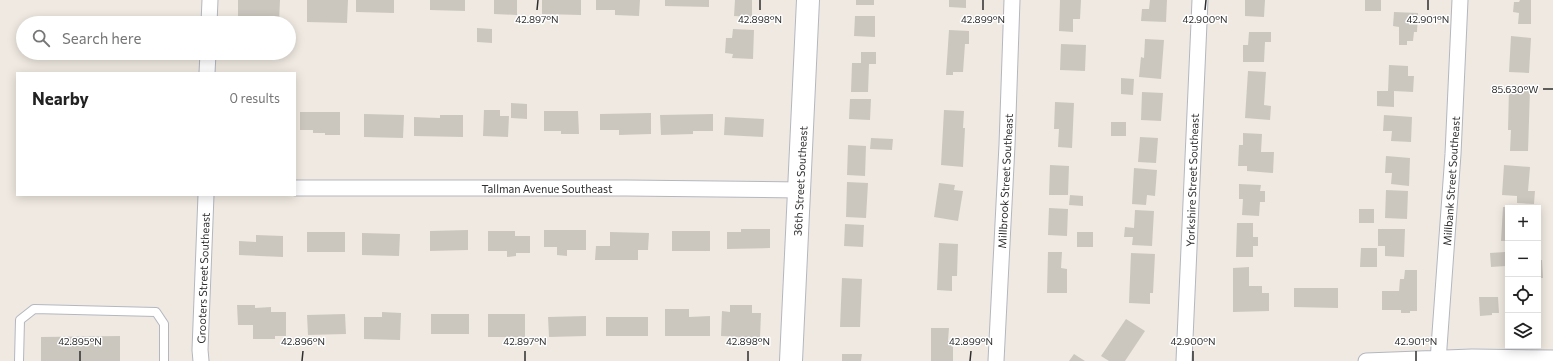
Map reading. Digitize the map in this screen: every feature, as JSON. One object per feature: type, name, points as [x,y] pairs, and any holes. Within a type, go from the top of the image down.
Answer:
[{"type":"street","points":[[209,16],[210,0]]},
{"type":"street","name":"36th Street Southeast","points":[[790,361],[800,190],[808,0]]},
{"type":"street","name":"Millbrook Street Southeast","points":[[996,361],[1007,145],[1012,0]]},
{"type":"street","name":"Yorkshire Street Southeast","points":[[1184,361],[1200,0]]},
{"type":"street","name":"Millbank Street Southeast","points":[[1438,359],[1453,154],[1460,0]]},
{"type":"street","points":[[207,72],[208,60]]},
{"type":"street","name":"Tallman Avenue Southeast","points":[[296,188],[626,188],[800,190]]},
{"type":"street","name":"Grooters Street Southeast","points":[[201,361],[200,350],[206,196]]},
{"type":"street","points":[[1366,361],[1553,358]]},
{"type":"lane","points":[[19,361],[20,320],[34,309],[156,312],[164,324],[164,361]]},
{"type":"building","points":[[238,0],[280,0],[279,16],[238,16]]},
{"type":"building","points":[[307,0],[348,0],[347,23],[307,22]]},
{"type":"building","points":[[356,0],[394,0],[394,13],[356,12]]},
{"type":"building","points":[[430,0],[465,0],[465,11],[430,10]]},
{"type":"building","points":[[494,0],[517,0],[517,15],[494,14]]},
{"type":"building","points":[[542,0],[581,0],[581,15],[542,14]]},
{"type":"building","points":[[596,0],[640,0],[639,16],[615,15],[615,10],[596,10]]},
{"type":"building","points":[[665,0],[709,0],[709,7],[665,6]]},
{"type":"building","points":[[735,0],[752,0],[752,17],[734,16]]},
{"type":"building","points":[[856,0],[874,0],[874,5],[856,5]]},
{"type":"building","points":[[949,0],[966,0],[966,8],[949,7]]},
{"type":"building","points":[[1060,0],[1081,0],[1080,19],[1073,19],[1073,32],[1059,31]]},
{"type":"building","points":[[1150,0],[1167,0],[1166,22],[1141,21],[1142,9],[1149,9]]},
{"type":"building","points":[[1245,0],[1265,0],[1264,17],[1245,16]]},
{"type":"building","points":[[1365,0],[1381,0],[1381,11],[1365,11]]},
{"type":"building","points":[[1520,0],[1531,0],[1531,24],[1518,24],[1519,13],[1513,12],[1514,2],[1519,2]]},
{"type":"building","points":[[1394,12],[1418,13],[1417,32],[1414,32],[1413,41],[1407,41],[1407,45],[1399,45],[1399,27],[1393,26]]},
{"type":"building","points":[[855,16],[875,16],[875,37],[854,36]]},
{"type":"building","points":[[477,28],[492,29],[492,43],[477,42]]},
{"type":"building","points":[[733,29],[754,30],[753,59],[732,58],[733,54],[725,53],[726,38],[732,38]]},
{"type":"building","points":[[949,30],[969,31],[969,44],[965,44],[963,72],[953,72],[953,75],[946,75]]},
{"type":"building","points":[[1249,32],[1271,32],[1271,42],[1265,42],[1264,62],[1243,62],[1243,45],[1248,45]]},
{"type":"building","points":[[1511,36],[1531,38],[1529,73],[1509,72]]},
{"type":"building","points":[[1145,39],[1164,40],[1161,79],[1139,77],[1141,57],[1144,58]]},
{"type":"building","points":[[1061,44],[1086,45],[1085,71],[1060,70]]},
{"type":"building","points":[[861,52],[876,52],[876,64],[869,64],[868,92],[851,92],[852,63],[861,63]]},
{"type":"building","points":[[1389,65],[1408,66],[1408,76],[1414,76],[1413,92],[1394,91],[1394,107],[1377,106],[1377,91],[1388,91]]},
{"type":"building","points":[[1248,71],[1266,72],[1264,105],[1271,106],[1270,120],[1245,118]]},
{"type":"building","points":[[1121,78],[1134,79],[1133,95],[1121,94]]},
{"type":"building","points":[[1509,89],[1530,90],[1528,151],[1510,151],[1511,130],[1508,130]]},
{"type":"building","points":[[1142,92],[1163,93],[1161,121],[1141,120]]},
{"type":"building","points":[[850,99],[871,99],[870,120],[849,119]]},
{"type":"building","points":[[1055,102],[1074,103],[1072,148],[1058,147],[1059,129],[1054,129]]},
{"type":"building","points":[[511,103],[527,104],[527,119],[511,118]]},
{"type":"building","points":[[484,110],[500,110],[500,116],[509,116],[508,137],[483,136]]},
{"type":"building","points":[[944,110],[964,111],[963,128],[965,128],[963,167],[941,165]]},
{"type":"building","points":[[544,111],[578,111],[579,134],[561,134],[561,131],[544,131]]},
{"type":"building","points":[[300,112],[340,112],[340,135],[325,135],[325,133],[313,133],[313,130],[300,130]]},
{"type":"building","points":[[651,113],[651,134],[619,135],[619,130],[600,130],[600,114]]},
{"type":"building","points":[[364,114],[404,115],[403,138],[364,137]]},
{"type":"building","points":[[713,114],[713,131],[693,131],[693,134],[661,135],[660,115]]},
{"type":"building","points":[[440,115],[463,115],[463,137],[414,136],[414,117],[440,118]]},
{"type":"building","points":[[1384,115],[1412,117],[1411,142],[1391,141],[1392,131],[1383,131]]},
{"type":"building","points":[[725,117],[764,119],[763,137],[724,135]]},
{"type":"building","points":[[1111,122],[1126,122],[1126,136],[1111,136]]},
{"type":"building","points":[[1243,133],[1262,134],[1261,152],[1274,152],[1273,173],[1247,171],[1247,166],[1238,166],[1239,145],[1243,145]]},
{"type":"building","points":[[1140,137],[1158,138],[1156,163],[1138,162]]},
{"type":"building","points":[[871,138],[893,139],[892,150],[870,149]]},
{"type":"building","points":[[848,145],[866,146],[865,176],[847,175]]},
{"type":"building","points":[[1386,156],[1410,158],[1409,186],[1391,184],[1392,173],[1385,173]]},
{"type":"building","points":[[1050,165],[1069,166],[1068,195],[1049,195]]},
{"type":"building","points":[[1504,165],[1530,167],[1528,191],[1535,191],[1534,204],[1517,203],[1517,196],[1502,195]]},
{"type":"building","points":[[1134,168],[1157,170],[1155,196],[1147,195],[1146,205],[1132,204]]},
{"type":"building","points":[[847,182],[868,183],[866,218],[846,217]]},
{"type":"building","points":[[939,183],[955,185],[954,190],[963,191],[958,221],[934,217]]},
{"type":"building","points":[[1239,184],[1261,185],[1260,191],[1265,191],[1265,202],[1260,202],[1259,216],[1242,215],[1243,199],[1239,199]]},
{"type":"building","points":[[1386,190],[1408,191],[1407,219],[1385,218]]},
{"type":"building","points":[[1070,195],[1083,196],[1083,206],[1069,205]]},
{"type":"building","points":[[1503,207],[1505,207],[1505,241],[1501,241]]},
{"type":"building","points":[[1049,208],[1068,209],[1067,236],[1048,235]]},
{"type":"building","points":[[1359,209],[1374,209],[1374,223],[1359,223]]},
{"type":"building","points":[[1135,210],[1154,211],[1152,246],[1132,245],[1133,237],[1124,237],[1125,227],[1134,228]]},
{"type":"building","points":[[1237,223],[1253,223],[1253,237],[1258,237],[1258,246],[1253,246],[1253,257],[1236,257]]},
{"type":"building","points":[[845,224],[864,225],[863,247],[844,246]]},
{"type":"building","points":[[741,229],[770,229],[770,248],[727,249],[727,232],[741,232]]},
{"type":"building","points":[[1378,229],[1405,229],[1404,257],[1385,256],[1385,246],[1378,246]]},
{"type":"building","points":[[468,230],[468,250],[430,251],[430,231]]},
{"type":"building","points":[[544,230],[586,230],[586,250],[567,250],[567,256],[557,255],[557,247],[544,247]]},
{"type":"building","points":[[488,231],[515,231],[515,236],[530,236],[530,253],[516,253],[516,256],[507,257],[507,251],[488,251]]},
{"type":"building","points":[[672,231],[710,231],[710,251],[672,251]]},
{"type":"building","points":[[307,232],[345,232],[345,252],[307,252]]},
{"type":"building","points":[[610,232],[649,233],[648,250],[638,250],[638,260],[595,260],[596,246],[610,246]]},
{"type":"building","points":[[1077,232],[1093,232],[1093,247],[1077,247]]},
{"type":"building","points":[[362,233],[400,234],[399,256],[362,255]]},
{"type":"building","points":[[256,235],[283,236],[283,257],[239,255],[239,241],[256,242]]},
{"type":"building","points":[[939,243],[958,244],[957,276],[952,276],[952,291],[937,290]]},
{"type":"building","points":[[1361,248],[1377,248],[1377,267],[1360,267]]},
{"type":"building","points":[[1048,252],[1062,252],[1061,268],[1067,269],[1067,293],[1047,293]]},
{"type":"building","points":[[1505,252],[1505,266],[1491,267],[1490,253]]},
{"type":"building","points":[[1131,253],[1155,254],[1153,293],[1150,293],[1150,304],[1129,303]]},
{"type":"building","points":[[1541,260],[1542,260],[1543,278],[1541,278]]},
{"type":"building","points":[[1249,267],[1249,286],[1262,286],[1262,293],[1269,293],[1269,311],[1233,312],[1233,268]]},
{"type":"building","points":[[1405,270],[1417,270],[1417,311],[1401,313],[1401,310],[1382,310],[1382,291],[1399,291],[1400,279],[1404,279]]},
{"type":"building","points":[[842,278],[862,279],[860,327],[840,327]]},
{"type":"building","points":[[1294,288],[1338,288],[1338,308],[1294,307]]},
{"type":"building","points":[[1479,297],[1498,297],[1499,313],[1480,316]]},
{"type":"building","points":[[237,305],[255,305],[255,308],[271,307],[271,312],[286,312],[286,336],[275,336],[275,339],[253,339],[253,325],[238,325]]},
{"type":"building","points":[[730,305],[752,305],[752,313],[761,313],[760,338],[721,336],[722,311],[730,312]]},
{"type":"building","points":[[665,309],[689,309],[689,317],[710,316],[710,336],[665,336]]},
{"type":"building","points":[[382,312],[401,313],[400,340],[364,339],[364,317],[382,317]]},
{"type":"building","points":[[345,314],[346,334],[308,335],[307,315]]},
{"type":"building","points":[[431,314],[469,314],[469,334],[431,334]]},
{"type":"building","points":[[488,314],[525,314],[525,337],[488,337]]},
{"type":"building","points":[[586,316],[586,336],[549,337],[548,317]]},
{"type":"building","points":[[606,317],[648,317],[648,336],[606,336]]},
{"type":"building","points":[[1126,319],[1145,331],[1125,361],[1109,361],[1101,356]]},
{"type":"building","points":[[931,328],[949,328],[948,341],[953,341],[953,361],[931,361]]},
{"type":"building","points":[[120,336],[120,361],[41,361],[41,337]]},
{"type":"building","points":[[842,354],[862,354],[861,361],[842,361]]},
{"type":"building","points":[[1074,354],[1085,361],[1069,361]]}]
